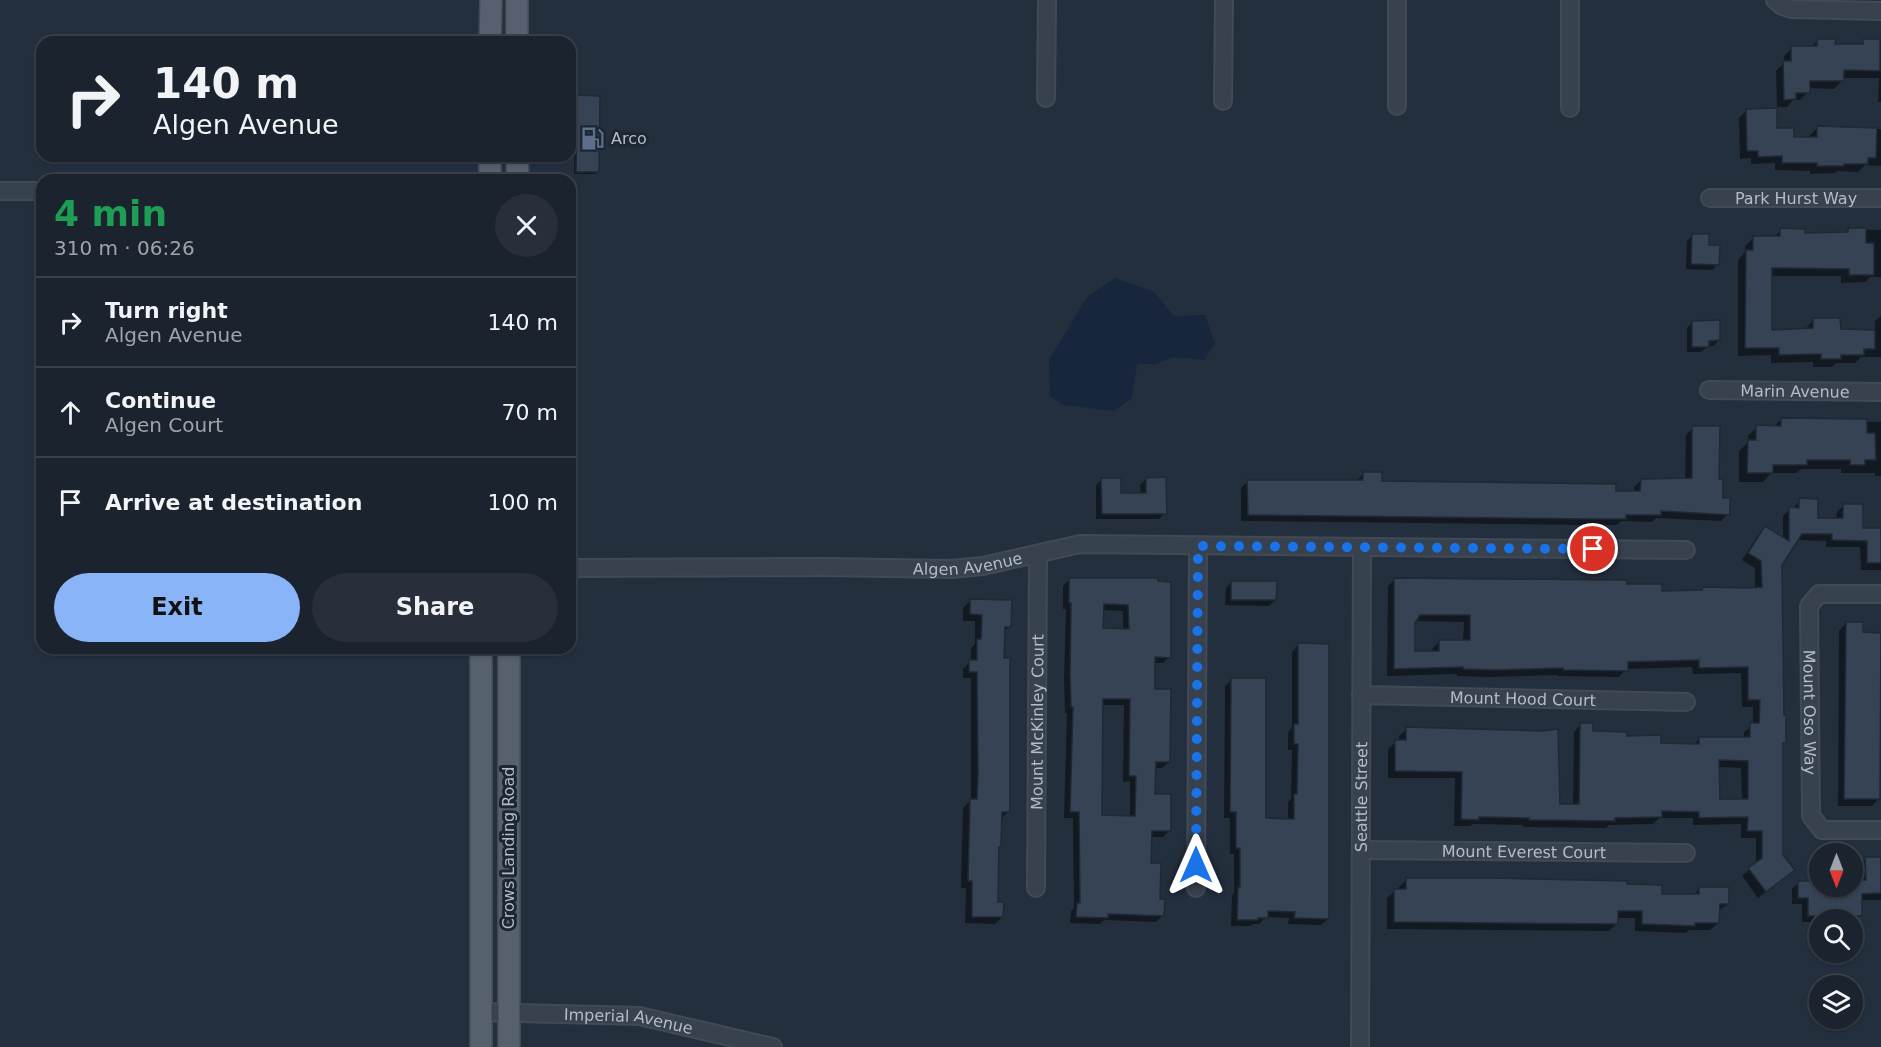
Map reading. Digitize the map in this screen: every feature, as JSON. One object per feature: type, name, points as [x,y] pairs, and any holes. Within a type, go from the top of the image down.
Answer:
[{"type":"main road","points":[[490,0],[490,36]]},
{"type":"main road","points":[[517,0],[517,36]]},
{"type":"main road","name":"Crows Landing Road","points":[[481,654],[481,1047]]},
{"type":"main road","points":[[492,654],[495,752],[508,776]]},
{"type":"main road","name":"Crows Landing Road","points":[[508,1047],[509,654]]},
{"type":"street","points":[[1046,98],[1047,0]]},
{"type":"street","points":[[1223,101],[1224,0]]},
{"type":"street","points":[[1397,0],[1397,106]]},
{"type":"street","points":[[1570,0],[1570,108]]},
{"type":"street","points":[[1775,0],[1782,6],[1792,9],[1881,11]]},
{"type":"street","points":[[0,191],[36,191]]},
{"type":"street","name":"Park Hurst Way","points":[[1710,198],[1881,198]]},
{"type":"street","name":"Marin Avenue","points":[[1708,390],[1881,392]]},
{"type":"street","name":"Algen Avenue","points":[[576,568],[951,569],[983,566],[1080,544],[1686,550]]},
{"type":"street","points":[[1196,888],[1198,546]]},
{"type":"street","name":"Seattle Street","points":[[1360,1047],[1362,547]]},
{"type":"street","name":"Mount McKinley Court","points":[[1036,888],[1038,554]]},
{"type":"street","name":"Mount Oso Way","points":[[1881,594],[1819,594],[1809,606],[1811,816],[1822,830],[1881,830]]},
{"type":"street","name":"Mount Hood Court","points":[[1361,696],[1686,702]]},
{"type":"street","name":"Mount Everest Court","points":[[1362,850],[1686,853]]},
{"type":"street","name":"Imperial Avenue","points":[[481,1012],[639,1016],[773,1047]]},
{"type":"water","points":[[1115,278],[1154,292],[1174,316],[1205,315],[1215,344],[1204,360],[1173,357],[1156,364],[1137,364],[1132,398],[1114,411],[1063,405],[1050,396],[1049,360],[1087,297]]},
{"type":"building","points":[[1817,39],[1836,39],[1835,44],[1863,44],[1863,39],[1880,39],[1880,71],[1844,70],[1844,81],[1810,81],[1810,93],[1796,93],[1796,99],[1784,100],[1783,61],[1791,61],[1791,46],[1817,46]]},
{"type":"building","points":[[577,95],[600,96],[599,172],[576,172]]},
{"type":"building","points":[[1777,108],[1777,128],[1794,128],[1794,137],[1817,137],[1817,126],[1877,128],[1876,158],[1868,158],[1868,164],[1817,166],[1817,163],[1782,163],[1782,156],[1758,157],[1758,151],[1747,151],[1746,109]]},
{"type":"building","points":[[1780,228],[1805,229],[1805,233],[1848,232],[1848,228],[1866,228],[1866,243],[1874,243],[1874,275],[1849,275],[1849,269],[1772,268],[1772,330],[1813,328],[1813,318],[1840,318],[1841,329],[1875,330],[1875,349],[1864,349],[1864,355],[1841,355],[1841,359],[1821,359],[1821,354],[1779,355],[1779,348],[1745,348],[1746,250],[1753,250],[1753,236],[1780,236]]},
{"type":"building","points":[[1692,234],[1709,234],[1709,245],[1720,245],[1719,265],[1691,264]]},
{"type":"building","points":[[1720,320],[1720,340],[1709,341],[1709,347],[1692,347],[1692,321]]},
{"type":"building","points":[[1781,418],[1867,419],[1867,433],[1875,433],[1876,460],[1865,460],[1865,465],[1850,465],[1850,460],[1807,460],[1807,465],[1773,465],[1773,473],[1747,473],[1748,440],[1756,440],[1756,425],[1781,426]]},
{"type":"building","points":[[1692,426],[1720,426],[1719,479],[1723,480],[1723,498],[1730,498],[1730,515],[1661,511],[1661,515],[1626,515],[1626,519],[1591,519],[1248,515],[1247,480],[1363,480],[1363,472],[1382,472],[1382,481],[1616,484],[1616,491],[1640,491],[1641,479],[1692,478]]},
{"type":"building","points":[[1166,477],[1167,514],[1102,514],[1101,478],[1121,478],[1121,493],[1146,493],[1146,478]]},
{"type":"building","points":[[1799,498],[1818,499],[1818,518],[1843,518],[1843,504],[1863,504],[1863,528],[1881,528],[1881,563],[1867,563],[1867,541],[1832,540],[1832,534],[1802,534],[1782,565],[1784,715],[1786,715],[1786,743],[1783,743],[1783,855],[1795,870],[1766,892],[1748,868],[1762,858],[1762,831],[1747,831],[1748,817],[1699,818],[1699,812],[1662,811],[1662,817],[1615,818],[1615,821],[1479,817],[1479,820],[1461,819],[1462,772],[1395,771],[1395,740],[1406,740],[1406,727],[1543,731],[1558,729],[1560,804],[1579,804],[1580,723],[1593,723],[1593,731],[1627,732],[1627,736],[1661,735],[1661,743],[1699,744],[1699,737],[1750,737],[1750,723],[1759,723],[1760,700],[1748,700],[1748,667],[1699,668],[1699,660],[1628,662],[1628,671],[1563,670],[1563,668],[1497,670],[1463,669],[1463,667],[1394,669],[1394,578],[1627,580],[1627,584],[1662,584],[1662,591],[1702,590],[1703,587],[1762,587],[1761,561],[1748,553],[1765,526],[1789,541],[1789,507],[1799,508]],"holes":[[[1420,615],[1470,615],[1470,640],[1439,640],[1439,651],[1415,651],[1415,623]],[[1719,760],[1748,761],[1748,799],[1720,799]]]},
{"type":"building","points":[[1069,578],[1158,578],[1158,581],[1171,582],[1171,658],[1155,657],[1155,689],[1171,689],[1170,762],[1156,762],[1155,794],[1171,794],[1171,831],[1152,831],[1151,863],[1161,863],[1160,899],[1165,899],[1164,916],[1108,914],[1108,918],[1076,917],[1077,903],[1080,903],[1079,812],[1070,812],[1073,707],[1071,707],[1070,673],[1071,603],[1069,603]],"holes":[[[1104,604],[1128,605],[1129,629],[1103,628]],[[1103,699],[1130,699],[1129,776],[1136,776],[1135,816],[1102,815]]]},
{"type":"building","points":[[1231,581],[1277,581],[1276,600],[1231,600]]},
{"type":"building","points":[[970,599],[1012,600],[1011,627],[1005,627],[1004,658],[1010,658],[1010,812],[1002,812],[1001,847],[999,847],[998,902],[1004,902],[1003,917],[972,917],[972,881],[968,881],[970,799],[977,799],[978,775],[977,672],[969,672],[969,660],[977,660],[977,639],[981,639],[982,615],[970,614]]},
{"type":"building","points":[[1846,622],[1863,622],[1863,632],[1881,633],[1880,799],[1844,799]]},
{"type":"building","points":[[1298,643],[1329,644],[1329,919],[1294,918],[1295,912],[1268,911],[1268,918],[1237,920],[1240,848],[1236,848],[1236,812],[1230,812],[1231,678],[1266,678],[1266,818],[1294,819],[1294,794],[1297,794],[1298,744],[1294,744],[1294,724],[1298,724]]},
{"type":"building","points":[[1865,857],[1881,857],[1881,893],[1863,894],[1863,880],[1866,880]]},
{"type":"building","points":[[1406,878],[1627,881],[1627,884],[1662,885],[1662,894],[1699,894],[1699,887],[1729,887],[1729,904],[1720,904],[1719,923],[1695,923],[1695,926],[1642,924],[1642,911],[1618,911],[1618,924],[1394,922],[1394,889],[1406,889]]},
{"type":"building","points":[[1798,881],[1809,881],[1809,897],[1862,897],[1862,909],[1809,909],[1808,916],[1808,898],[1798,898]]},
{"type":"place","name":"Arco","points":[[593,138]]},
{"type":"route","points":[[1196,865],[1198,546],[1593,549]]}]
